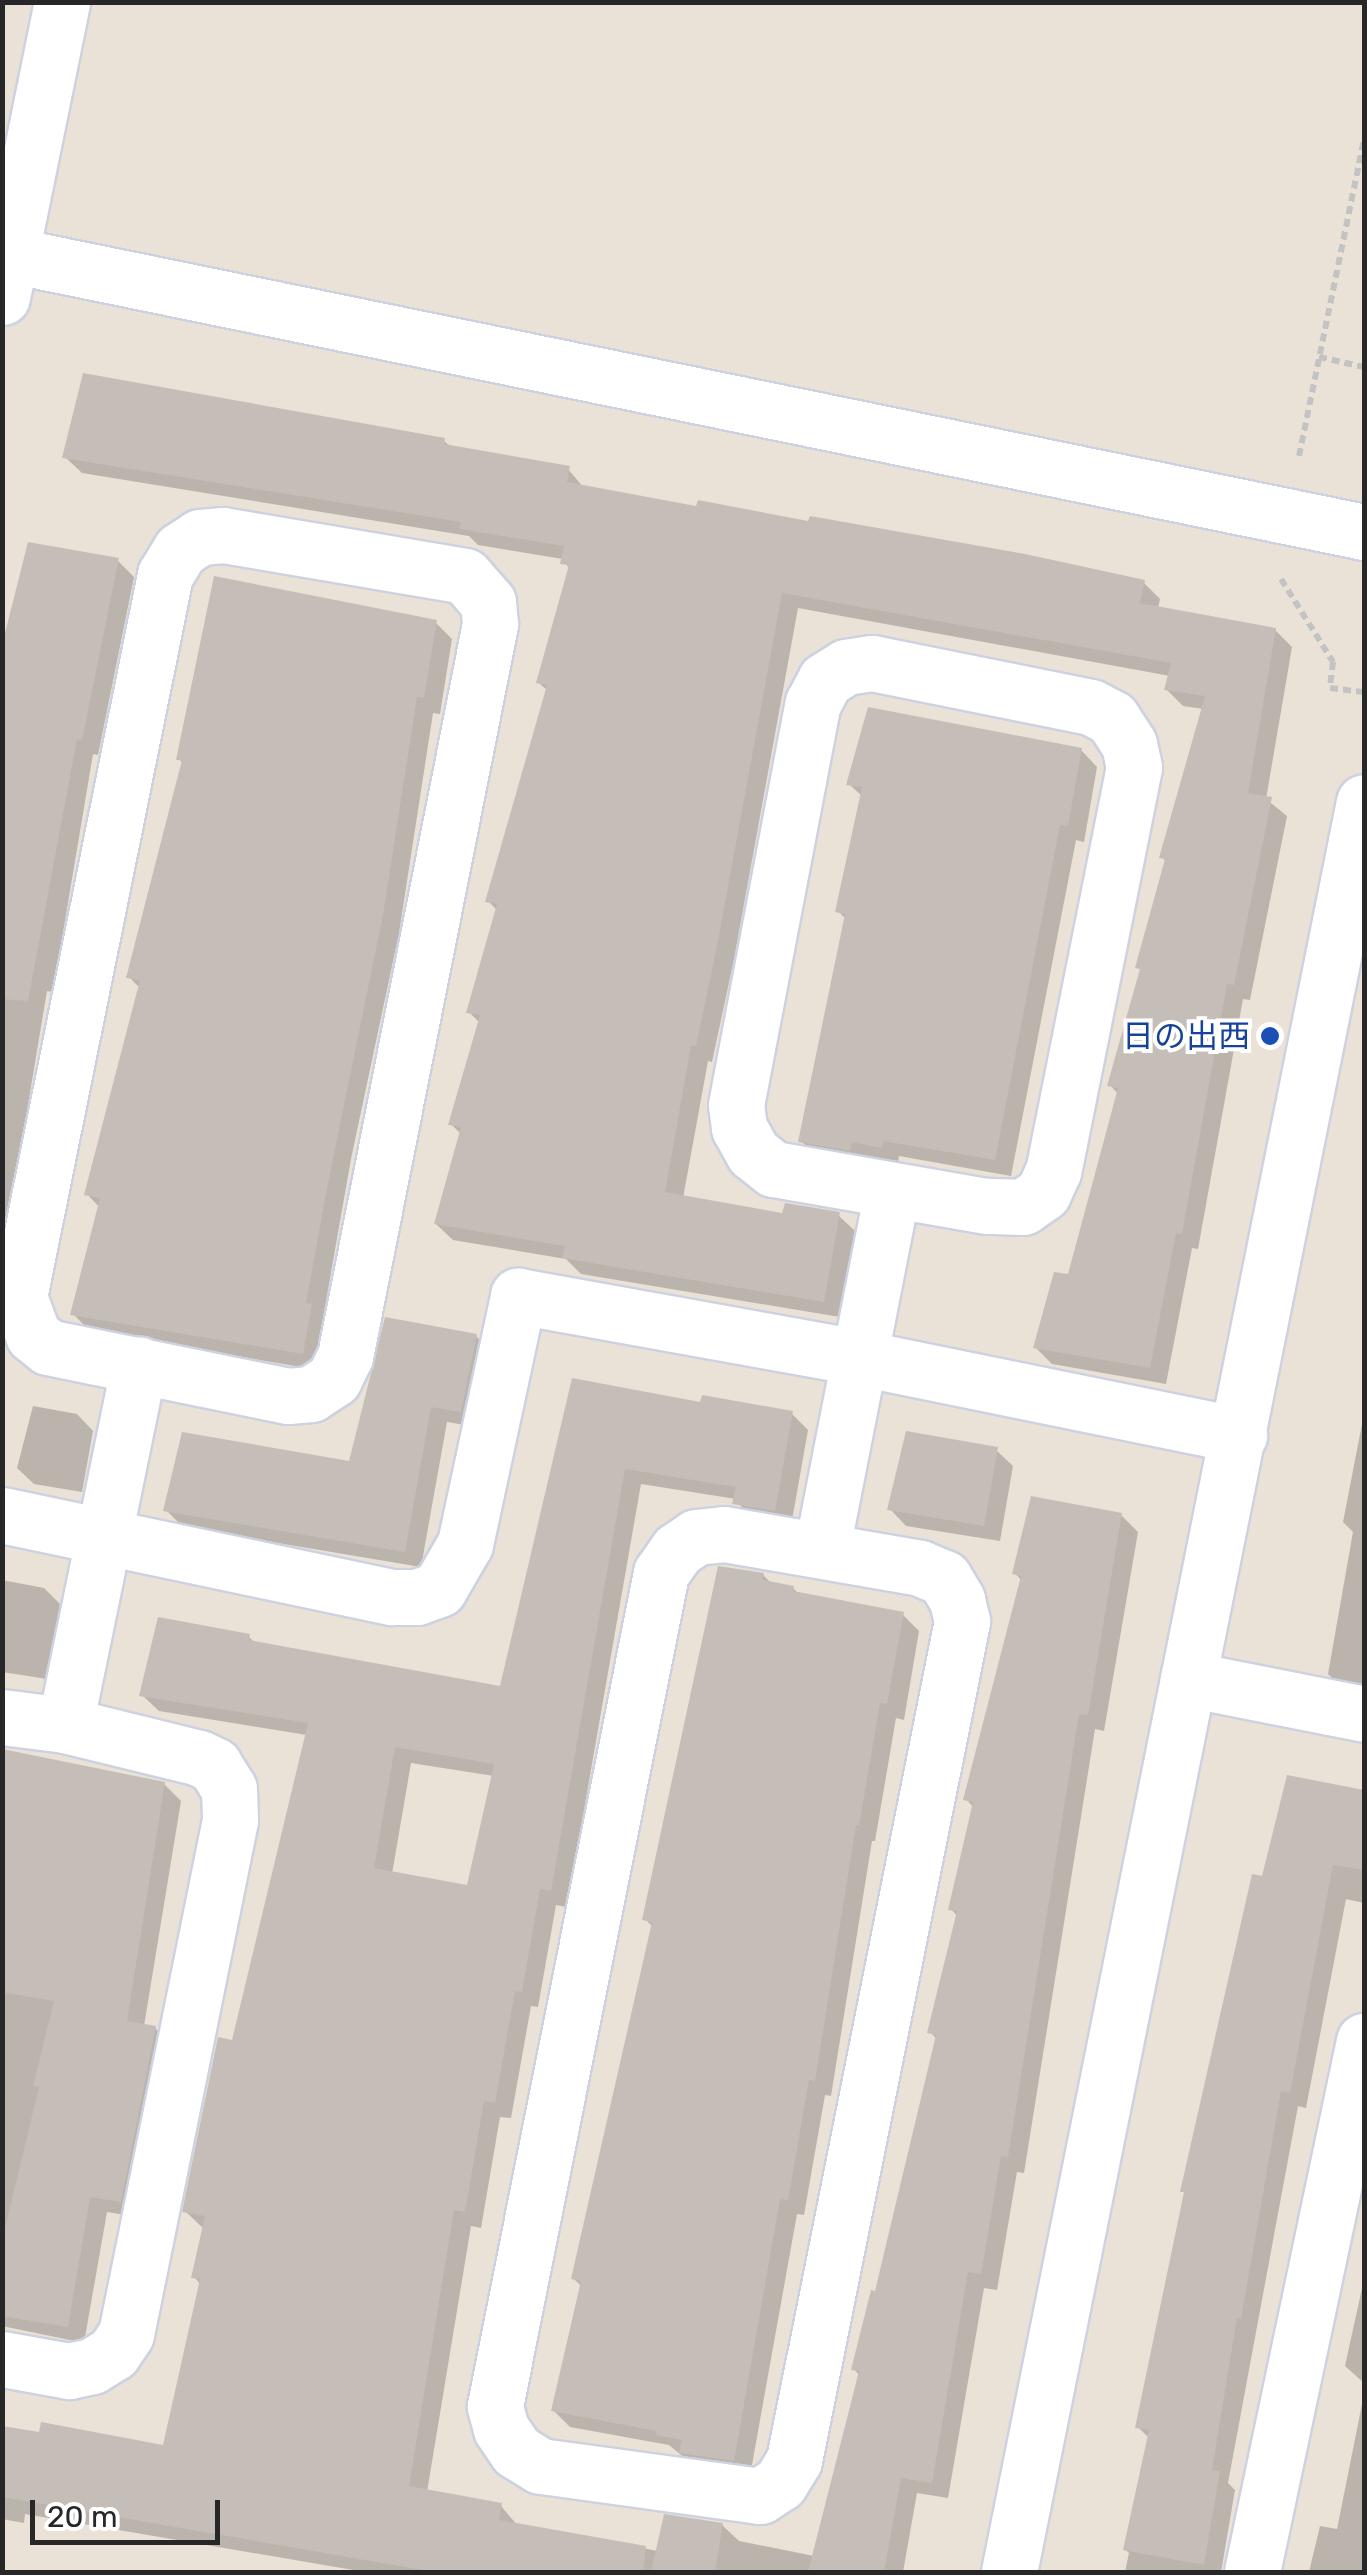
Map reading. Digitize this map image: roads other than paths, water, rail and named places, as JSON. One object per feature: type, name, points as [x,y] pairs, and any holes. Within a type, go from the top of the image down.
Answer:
[{"type":"street","points":[[62,2],[7,276],[1364,532]]},
{"type":"street","points":[[223,535],[465,576],[488,602],[490,624],[345,1356],[334,1378],[311,1394],[288,1396],[139,1365],[48,1347],[32,1335],[19,1297],[165,575],[180,550],[200,537],[223,535]]},
{"type":"street","points":[[872,663],[1091,706],[1112,718],[1129,744],[1134,767],[1053,1172],[1043,1194],[1023,1208],[892,1190],[773,1169],[753,1153],[739,1128],[736,1105],[813,703],[825,680],[846,666],[872,663]]},
{"type":"street","points":[[1009,2572],[1364,802]]},
{"type":"street","points":[[822,1548],[892,1190]]},
{"type":"street","points":[[2,1515],[392,1597],[417,1597],[439,1589],[456,1567],[465,1544],[518,1296],[860,1358],[1239,1436]]},
{"type":"street","points":[[66,1724],[139,1365]]},
{"type":"street","points":[[724,1534],[822,1548],[920,1568],[944,1578],[958,1600],[962,1620],[794,2460],[780,2483],[760,2496],[540,2466],[516,2452],[494,2406],[661,1572],[677,1550],[696,1538],[724,1534]]},
{"type":"street","points":[[1188,1679],[1364,1714]]},
{"type":"street","points":[[2,1717],[66,1724],[214,1765],[229,1789],[230,1820],[126,2334],[113,2353],[69,2371],[2,2359]]},
{"type":"street","points":[[1252,2572],[1364,2041]]},
{"type":"place","name":"日の出西","points":[[1270,1036]]}]
